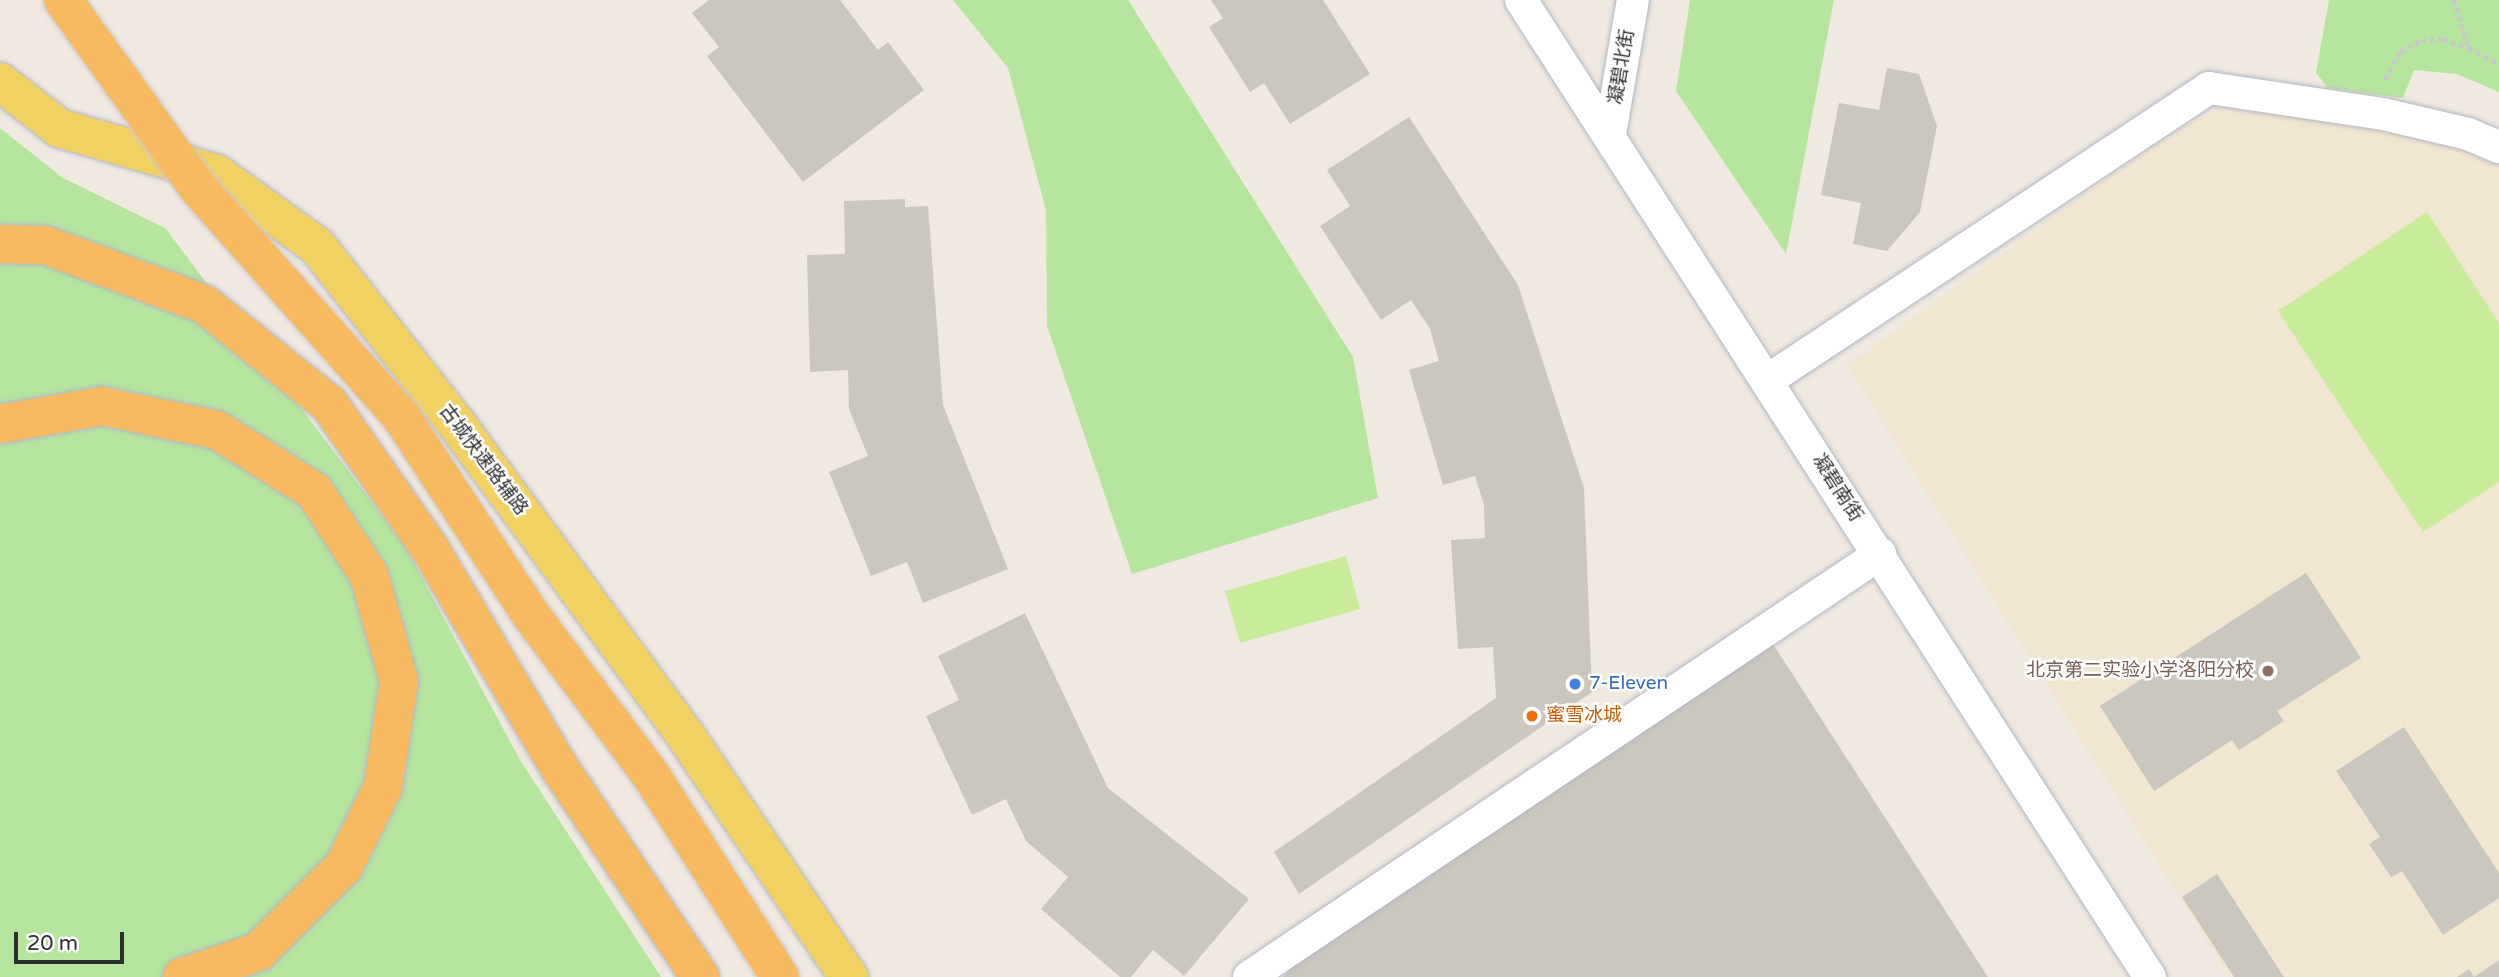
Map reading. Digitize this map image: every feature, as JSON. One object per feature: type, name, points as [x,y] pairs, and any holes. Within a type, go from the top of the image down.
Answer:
[{"type":"highway","points":[[63,0],[199,190],[402,418],[531,615],[652,777],[780,977]]},
{"type":"highway","points":[[0,244],[45,245],[204,304],[329,404],[430,549],[559,767],[700,977]]},
{"type":"highway","points":[[0,424],[102,406],[218,430],[314,491],[369,575],[399,681],[383,787],[344,866],[258,952],[182,977]]},
{"type":"main road","name":"古城快速路辅路","points":[[0,82],[59,128],[218,174],[317,246],[456,423],[687,738],[849,977]]},
{"type":"street","name":"凝碧南街","points":[[1521,0],[1611,134],[2150,977]]},
{"type":"street","name":"凝碧北街","points":[[1611,134],[1633,0]]},
{"type":"street","points":[[1768,380],[2209,88],[2383,114],[2468,134],[2499,147]]},
{"type":"street","points":[[1249,977],[1880,554]]},
{"type":"path","points":[[2454,0],[2469,48]]},
{"type":"path","points":[[2383,114],[2382,84],[2400,52],[2421,40],[2443,39],[2469,48],[2499,64]]},
{"type":"shaded area","name":"北京第二实验小学洛阳分校","points":[[2231,102],[2454,144],[2499,166],[2499,977],[2229,977],[1847,365],[2160,140]]},
{"type":"green space","points":[[953,0],[1128,0],[1353,357],[1378,498],[1132,574],[1047,326],[1046,210],[1008,68]]},
{"type":"green space","points":[[1690,0],[1834,0],[1786,254],[1676,91]]},
{"type":"green space","points":[[2329,0],[2499,0],[2499,92],[2457,74],[2414,70],[2403,98],[2328,88],[2316,73]]},
{"type":"green space","points":[[0,128],[63,178],[165,228],[405,546],[520,760],[661,977],[0,977]]},
{"type":"green space","points":[[2427,212],[2499,323],[2499,482],[2423,532],[2278,311]]},
{"type":"green space","points":[[1346,556],[1360,609],[1240,643],[1225,591]]},
{"type":"building","points":[[709,0],[840,0],[878,50],[888,42],[924,90],[803,182],[707,56],[719,47],[692,13]]},
{"type":"building","points":[[1211,0],[1323,0],[1370,74],[1290,124],[1264,83],[1250,92],[1209,27],[1223,18]]},
{"type":"building","points":[[1887,68],[1919,74],[1937,126],[1920,212],[1887,251],[1853,244],[1861,203],[1821,195],[1839,103],[1879,110]]},
{"type":"building","points":[[1409,117],[1518,285],[1584,488],[1592,692],[1299,894],[1274,852],[1496,698],[1493,647],[1458,649],[1451,540],[1485,538],[1484,505],[1475,476],[1443,485],[1409,370],[1439,361],[1430,329],[1411,300],[1381,320],[1320,226],[1350,206],[1327,170]]},
{"type":"building","points":[[905,199],[905,207],[928,206],[943,405],[1008,569],[923,603],[907,562],[871,576],[829,472],[868,456],[849,409],[848,370],[810,372],[807,255],[845,254],[844,201]]},
{"type":"building","points":[[2306,573],[2361,658],[2277,711],[2284,721],[2239,750],[2232,740],[2154,791],[2100,706]]},
{"type":"building","points":[[1025,613],[1108,788],[1249,899],[1184,976],[1153,950],[1131,977],[1120,977],[1041,909],[1068,877],[1026,841],[1006,799],[972,815],[926,716],[959,700],[938,656]]},
{"type":"building","points":[[1771,641],[1988,977],[1283,977],[1312,944]]},
{"type":"building","points":[[2404,727],[2499,873],[2499,898],[2443,935],[2402,871],[2391,877],[2369,844],[2380,837],[2336,771]]},
{"type":"building","points":[[2217,874],[2284,977],[2234,977],[2182,897]]},
{"type":"building","points":[[2499,960],[2499,977],[2474,977]]},
{"type":"building","points":[[2469,969],[2474,977],[2457,977]]},
{"type":"place","name":"北京第二实验小学洛阳分校","points":[[2268,671]]},
{"type":"place","name":"7-Eleven","points":[[1575,684]]},
{"type":"place","name":"蜜雪冰城","points":[[1532,716]]}]
